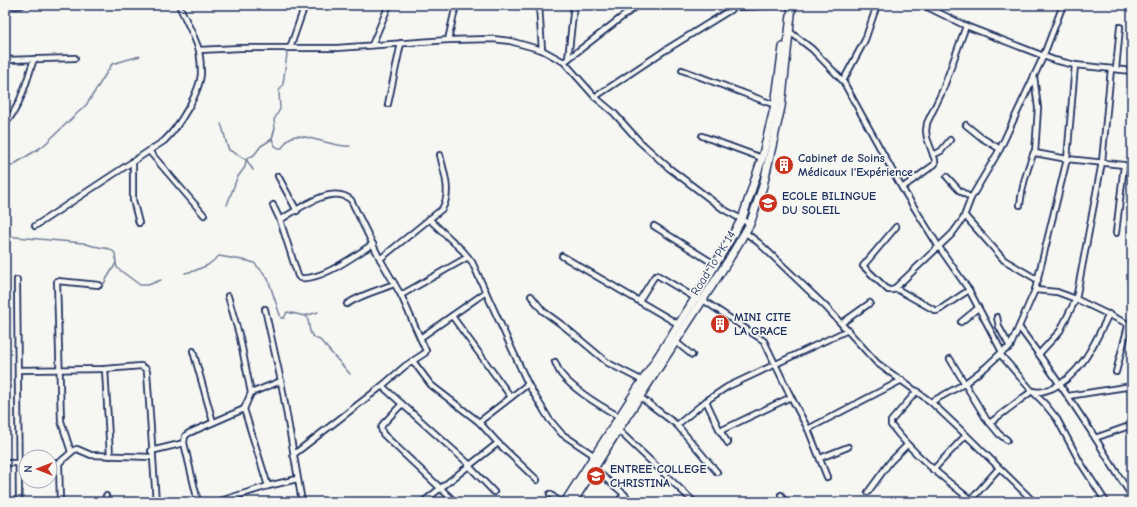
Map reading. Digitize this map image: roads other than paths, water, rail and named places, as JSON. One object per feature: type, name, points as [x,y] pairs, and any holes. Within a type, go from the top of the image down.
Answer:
[{"type":"main road","name":"Road To PK 14","points":[[565,502],[618,430],[640,397],[645,383],[678,324],[700,300],[716,265],[742,219],[762,158],[775,105],[786,5]]},
{"type":"main road","name":"Road To PK 14","points":[[572,502],[592,466],[595,456],[620,417],[676,342],[700,300],[746,233],[750,224],[769,163],[780,107],[792,5]]},
{"type":"street","points":[[11,5],[22,5]]},
{"type":"street","points":[[35,226],[164,141],[177,126],[195,94],[201,72],[199,50],[179,5]]},
{"type":"street","points":[[290,48],[304,5]]},
{"type":"street","points":[[372,45],[389,5]]},
{"type":"street","points":[[448,40],[456,5]]},
{"type":"street","points":[[539,5],[542,50]]},
{"type":"street","points":[[566,61],[574,5]]},
{"type":"street","points":[[566,61],[638,5]]},
{"type":"street","points":[[595,97],[734,6],[786,5]]},
{"type":"street","points":[[843,81],[865,40],[877,5]]},
{"type":"street","points":[[923,5],[966,26],[1043,57],[1076,65],[1132,72]]},
{"type":"street","points":[[896,227],[863,266],[888,290],[895,288],[952,234],[965,216],[972,198],[1000,149],[1043,57],[1063,5]]},
{"type":"street","points":[[902,188],[935,164],[927,138],[927,123],[942,92],[966,26]]},
{"type":"street","points":[[1039,354],[1060,330],[1076,299],[1102,162],[1113,69],[1120,27]]},
{"type":"street","points":[[790,32],[812,49],[843,81],[902,188],[969,290],[1001,353],[1056,419],[1080,462],[1106,502]]},
{"type":"street","points":[[199,50],[240,48],[337,48],[448,40],[510,41],[542,50],[566,61],[595,97],[614,113],[639,141],[669,168],[724,209],[750,224]]},
{"type":"street","points":[[388,104],[401,43]]},
{"type":"street","points":[[5,60],[75,58]]},
{"type":"street","points":[[5,124],[13,116],[34,59]]},
{"type":"street","points":[[931,402],[964,384],[1010,347],[1035,290],[1067,159],[1076,65]]},
{"type":"street","points":[[682,70],[775,105]]},
{"type":"street","points":[[1020,205],[1022,187],[1034,152],[1038,108],[1034,76]]},
{"type":"street","points":[[966,125],[982,138],[1000,149]]},
{"type":"street","points":[[702,136],[762,158]]},
{"type":"street","points":[[933,155],[941,151],[950,140]]},
{"type":"street","points":[[149,151],[204,215]]},
{"type":"street","points":[[1034,152],[1036,154],[1067,159],[1122,164],[1124,166],[1116,233]]},
{"type":"street","points":[[380,259],[442,209],[446,202],[446,184],[440,155]]},
{"type":"street","points":[[133,161],[133,200],[139,222]]},
{"type":"street","points":[[278,176],[297,210]]},
{"type":"street","points":[[947,178],[959,190],[972,198]]},
{"type":"street","points":[[280,220],[325,196],[336,194],[347,197],[351,200],[380,259],[401,296],[426,351],[293,455]]},
{"type":"street","points":[[273,205],[280,220],[298,276],[300,278],[314,276],[330,270],[373,244]]},
{"type":"street","points":[[965,216],[1004,260],[1038,280]]},
{"type":"street","points":[[429,219],[468,257],[486,292],[528,384],[549,419],[562,434],[595,456]]},
{"type":"street","points":[[654,226],[716,265]]},
{"type":"street","points":[[746,233],[759,242],[842,323],[877,363],[931,402],[1034,502]]},
{"type":"street","points":[[562,256],[678,324]]},
{"type":"street","points":[[401,296],[468,257]]},
{"type":"street","points":[[639,301],[654,276],[657,275],[700,300],[764,341],[808,429],[827,477]]},
{"type":"street","points":[[17,280],[19,449]]},
{"type":"street","points":[[71,452],[61,421],[57,281],[99,285]]},
{"type":"street","points":[[347,304],[363,294],[394,284]]},
{"type":"street","points":[[895,288],[936,311],[969,290]]},
{"type":"street","points":[[1035,290],[1057,292],[1076,299],[1127,324],[1116,372]]},
{"type":"street","points":[[420,338],[486,292]]},
{"type":"street","points":[[228,296],[240,338],[251,393],[244,409],[268,486]]},
{"type":"street","points":[[530,296],[543,311],[565,327],[608,364],[645,383]]},
{"type":"street","points":[[842,323],[870,302]]},
{"type":"street","points":[[961,322],[978,308]]},
{"type":"street","points":[[265,309],[281,381],[302,502]]},
{"type":"street","points":[[989,422],[1032,391],[1042,392],[1060,384],[1085,360],[1109,314]]},
{"type":"street","points":[[452,316],[511,397]]},
{"type":"street","points":[[997,317],[999,327],[1010,347]]},
{"type":"street","points":[[1019,327],[1060,384],[1115,472],[1132,496]]},
{"type":"street","points":[[677,425],[706,401],[727,387],[848,330]]},
{"type":"street","points":[[676,342],[692,355]]},
{"type":"street","points":[[193,351],[213,422]]},
{"type":"street","points":[[950,360],[989,422],[999,434],[1007,440]]},
{"type":"street","points":[[412,361],[431,385],[479,422],[498,443],[537,480]]},
{"type":"street","points":[[555,362],[559,372],[569,382],[594,401],[620,417]]},
{"type":"street","points":[[18,370],[105,369],[141,366],[146,369],[156,502]]},
{"type":"street","points":[[105,369],[110,456]]},
{"type":"street","points":[[808,429],[902,380]]},
{"type":"street","points":[[251,393],[281,381]]},
{"type":"street","points":[[479,422],[528,384]]},
{"type":"street","points":[[382,386],[470,466],[494,492]]},
{"type":"street","points":[[1068,396],[1132,386]]},
{"type":"street","points":[[917,391],[890,424],[907,445],[933,470],[971,501],[999,468]]},
{"type":"street","points":[[640,397],[677,425],[717,472]]},
{"type":"street","points":[[720,431],[791,397]]},
{"type":"street","points":[[706,401],[720,431],[728,443]]},
{"type":"street","points":[[402,404],[383,424],[381,428],[383,434],[455,502]]},
{"type":"street","points":[[198,502],[184,443],[185,436],[188,433],[244,409]]},
{"type":"street","points":[[1095,438],[1132,425]]},
{"type":"street","points":[[618,430],[694,502]]},
{"type":"street","points":[[933,470],[966,435]]},
{"type":"street","points":[[60,502],[59,463],[71,452],[77,449],[87,454],[110,456],[152,454],[184,443]]},
{"type":"street","points":[[422,502],[498,443]]},
{"type":"street","points":[[868,492],[890,462],[907,445]]},
{"type":"street","points":[[820,458],[848,447]]},
{"type":"street","points":[[5,463],[18,463]]},
{"type":"street","points":[[592,466],[631,502]]},
{"type":"street","points":[[217,502],[268,486],[297,479]]},
{"type":"street","points":[[19,489],[19,502]]},
{"type":"street","points":[[550,494],[560,502]]},
{"type":"street","points":[[618,502],[624,494]]},
{"type":"street","points":[[781,495],[784,502]]},
{"type":"street","points":[[106,496],[106,502]]},
{"type":"waterway","points":[[274,50],[285,51],[287,54],[283,84],[279,91],[280,109],[274,120],[275,128],[272,139],[275,146],[282,148],[289,139],[297,136],[336,145],[350,146]]},
{"type":"waterway","points":[[5,170],[43,146],[87,104],[112,64],[140,56]]},
{"type":"waterway","points":[[221,124],[229,150],[246,160],[245,167],[237,178],[227,205]]},
{"type":"waterway","points":[[253,170],[246,159],[254,155],[261,146],[272,139]]},
{"type":"waterway","points":[[5,236],[83,243],[110,249],[115,253],[117,268],[140,285],[148,285],[161,280]]},
{"type":"waterway","points":[[185,273],[208,265],[219,256],[248,261],[254,263],[268,279],[281,318],[284,318],[287,312],[305,316],[318,312]]},
{"type":"waterway","points":[[103,285],[116,263]]},
{"type":"waterway","points":[[306,315],[312,336],[320,340],[350,374]]},
{"type":"place","name":"Cabinet de Soins Médicaux l'Expérience","points":[[784,165]]},
{"type":"place","name":"ECOLE BILINGUE DU SOLEIL","points":[[768,203]]},
{"type":"place","name":"MINI CITE LA GRACE","points":[[720,324]]},
{"type":"place","name":"ENTREE COLLEGE CHRISTINA","points":[[596,476]]}]
